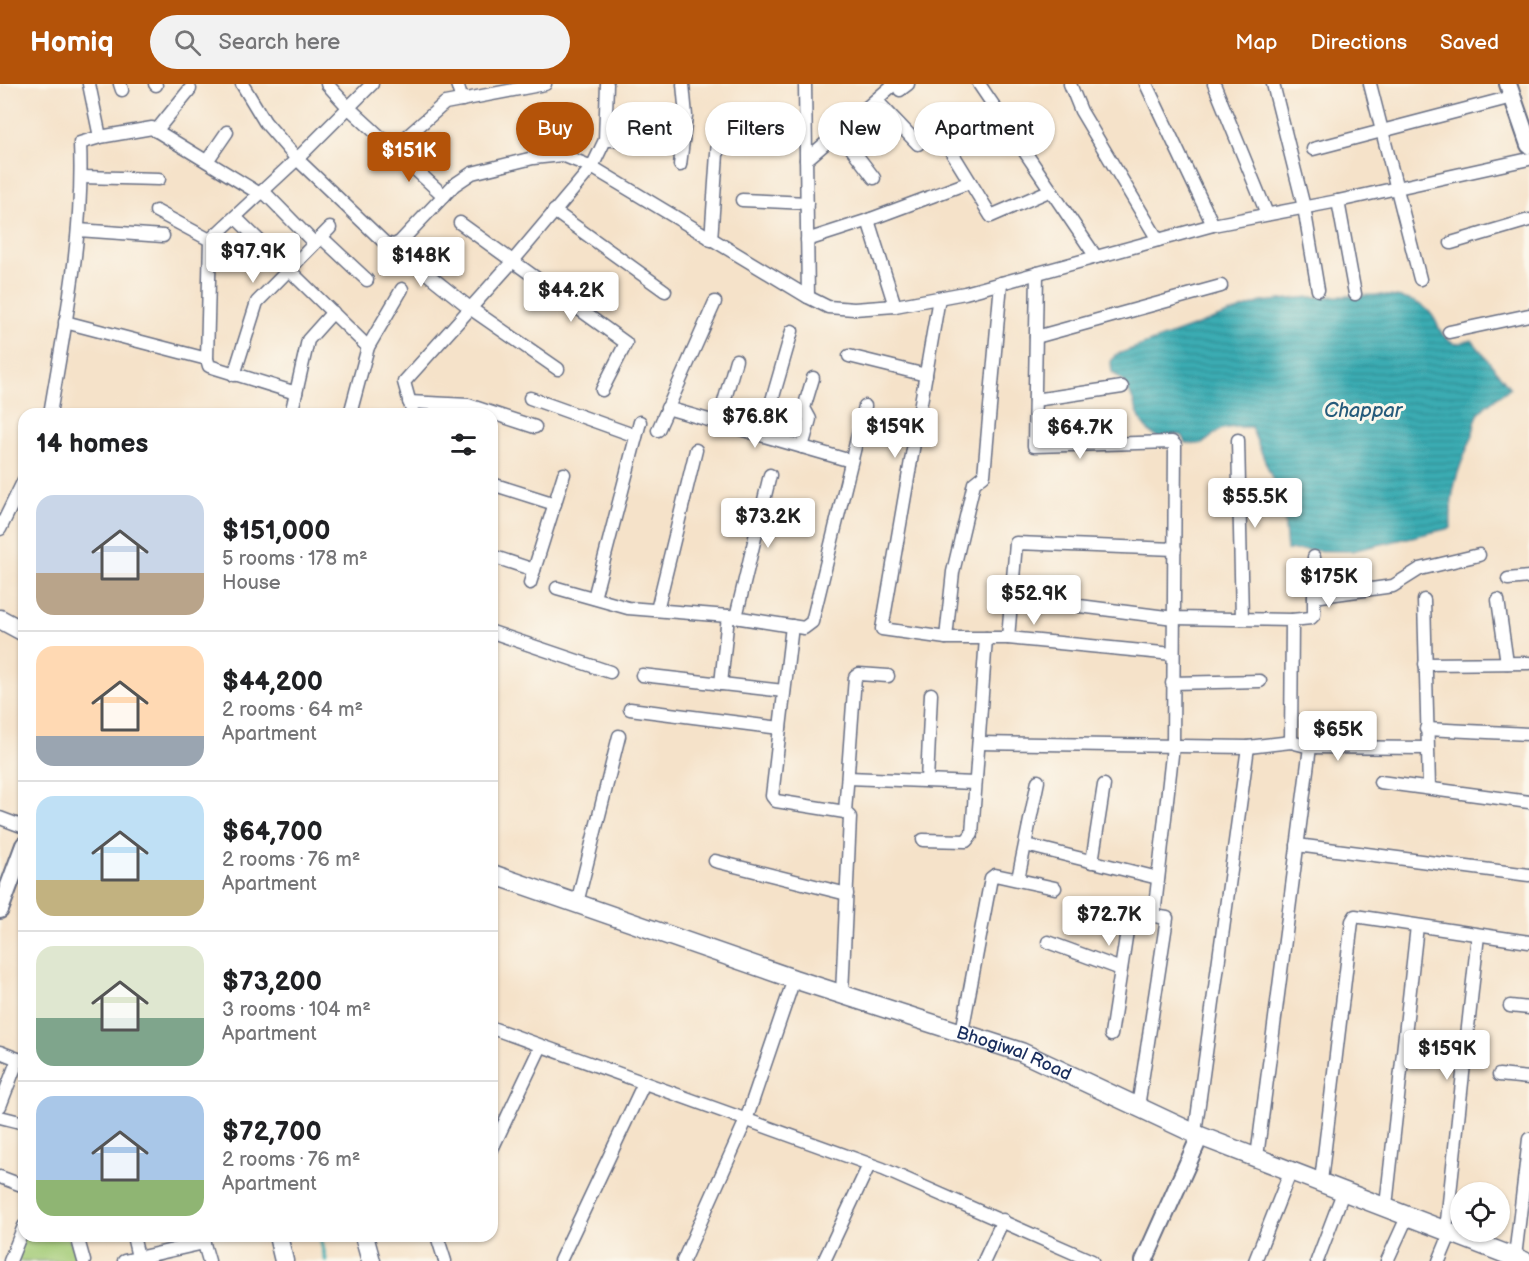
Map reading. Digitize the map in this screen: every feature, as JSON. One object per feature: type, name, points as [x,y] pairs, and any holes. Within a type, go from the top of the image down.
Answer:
[{"type":"main road","points":[[0,619],[18,629]]},
{"type":"main road","name":"Bhogiwal Road","points":[[498,876],[794,979],[1022,1052],[1198,1134],[1520,1259]]},
{"type":"main road","points":[[279,1242],[284,1261]]},
{"type":"main road","points":[[366,1242],[371,1261]]},
{"type":"street","points":[[89,84],[100,137]]},
{"type":"street","points":[[242,84],[265,122],[297,159],[385,243],[400,242],[444,196],[472,173],[533,158],[562,155],[591,167],[808,297],[828,307],[854,309],[895,306],[939,298],[1213,225],[1338,201],[1529,159]]},
{"type":"street","points":[[327,84],[444,196]]},
{"type":"street","points":[[296,393],[209,366],[207,359],[210,240],[297,159],[372,84]]},
{"type":"street","points":[[457,84],[462,100]]},
{"type":"street","points":[[477,408],[468,405],[411,408],[404,382],[512,261],[591,167],[605,140],[607,84]]},
{"type":"street","points":[[683,84],[685,102]]},
{"type":"street","points":[[979,84],[991,102]]},
{"type":"street","points":[[1070,84],[1081,111],[1158,240]]},
{"type":"street","points":[[1146,84],[1213,225]]},
{"type":"street","points":[[1214,84],[1267,214]]},
{"type":"street","points":[[1273,84],[1304,207],[1318,290]]},
{"type":"street","points":[[1370,84],[1420,279]]},
{"type":"street","points":[[394,148],[445,103],[539,85]]},
{"type":"street","points":[[808,86],[806,160],[808,297]]},
{"type":"street","points":[[874,102],[900,86]]},
{"type":"street","points":[[156,130],[190,89]]},
{"type":"street","points":[[1313,149],[1383,131],[1510,91],[1528,140]]},
{"type":"street","points":[[876,100],[914,140]]},
{"type":"street","points":[[51,408],[78,230],[80,143],[152,128],[261,192],[322,236],[367,280]]},
{"type":"street","points":[[207,161],[227,132]]},
{"type":"street","points":[[806,160],[818,150]]},
{"type":"street","points":[[680,165],[681,156]]},
{"type":"street","points":[[711,240],[717,156]]},
{"type":"street","points":[[857,156],[874,178]]},
{"type":"street","points":[[954,156],[991,216],[1051,190]]},
{"type":"street","points":[[1028,156],[1096,257]]},
{"type":"street","points":[[81,177],[159,179]]},
{"type":"street","points":[[807,240],[872,219],[970,182]]},
{"type":"street","points":[[742,200],[807,203]]},
{"type":"street","points":[[1338,201],[1354,294]]},
{"type":"street","points":[[156,211],[210,240]]},
{"type":"street","points":[[554,211],[665,291]]},
{"type":"street","points":[[235,216],[368,346]]},
{"type":"street","points":[[872,219],[868,220],[895,306]]},
{"type":"street","points":[[1451,243],[1529,220]]},
{"type":"street","points":[[460,223],[626,344],[602,390]]},
{"type":"street","points":[[78,230],[163,236]]},
{"type":"street","points":[[234,375],[257,302],[322,236]]},
{"type":"street","points":[[391,244],[470,308],[558,369]]},
{"type":"street","points":[[1037,273],[1034,446],[1174,444],[1176,549],[1172,683],[1173,746],[1154,916]]},
{"type":"street","points":[[946,638],[956,561],[974,483],[984,475],[1001,283]]},
{"type":"street","points":[[1036,337],[1221,286]]},
{"type":"street","points":[[352,408],[368,346],[402,290]]},
{"type":"street","points":[[939,298],[881,626],[886,631],[946,638],[1008,638],[1173,654]]},
{"type":"street","points":[[658,430],[715,302]]},
{"type":"street","points":[[292,408],[308,340],[333,312]]},
{"type":"street","points":[[1449,332],[1529,315]]},
{"type":"street","points":[[65,322],[207,359]]},
{"type":"street","points":[[762,435],[792,331]]},
{"type":"street","points":[[849,356],[926,375]]},
{"type":"street","points":[[718,423],[736,360]]},
{"type":"street","points":[[802,447],[810,419],[804,408],[813,378]]},
{"type":"street","points":[[1035,400],[1122,387]]},
{"type":"street","points":[[530,398],[636,436]]},
{"type":"street","points":[[557,588],[628,608],[732,616],[804,628],[812,622],[865,406]]},
{"type":"street","points":[[667,408],[851,461]]},
{"type":"street","points":[[498,415],[535,427]]},
{"type":"street","points":[[594,598],[640,422]]},
{"type":"street","points":[[1238,440],[1242,619]]},
{"type":"street","points":[[657,610],[696,450]]},
{"type":"street","points":[[498,559],[532,577],[564,474]]},
{"type":"street","points":[[721,684],[732,616],[770,475]]},
{"type":"street","points":[[498,486],[555,504]]},
{"type":"street","points":[[0,529],[18,492]]},
{"type":"street","points":[[1008,638],[1016,543],[1176,549]]},
{"type":"street","points":[[1314,597],[1393,586],[1420,569],[1479,555]]},
{"type":"street","points":[[1048,602],[1174,618],[1292,620],[1313,617],[1314,557]]},
{"type":"street","points":[[1508,579],[1529,577]]},
{"type":"street","points":[[1424,600],[1429,787]]},
{"type":"street","points":[[1498,600],[1507,663]]},
{"type":"street","points":[[1291,742],[1292,620]]},
{"type":"street","points":[[792,626],[773,800],[845,812],[850,817],[842,994]]},
{"type":"street","points":[[498,634],[610,672]]},
{"type":"street","points":[[923,840],[966,841],[970,839],[986,638]]},
{"type":"street","points":[[1425,664],[1529,663]]},
{"type":"street","points":[[845,812],[855,677],[859,674],[888,676]]},
{"type":"street","points":[[642,675],[784,691]]},
{"type":"street","points":[[1172,683],[1260,681]]},
{"type":"street","points":[[927,781],[931,694]]},
{"type":"street","points":[[630,709],[780,728]]},
{"type":"street","points":[[1426,729],[1529,734]]},
{"type":"street","points":[[577,903],[619,736]]},
{"type":"street","points":[[979,742],[1248,747],[1291,742],[1310,747],[1427,748]]},
{"type":"street","points":[[1144,1261],[1198,1134],[1248,747]]},
{"type":"street","points":[[1257,1157],[1310,747]]},
{"type":"street","points":[[848,778],[975,783]]},
{"type":"street","points":[[1018,879],[1038,781]]},
{"type":"street","points":[[1380,782],[1529,802]]},
{"type":"street","points":[[1092,862],[1104,785]]},
{"type":"street","points":[[0,818],[18,825]]},
{"type":"street","points":[[1026,845],[1158,879]]},
{"type":"street","points":[[1297,845],[1529,875]]},
{"type":"street","points":[[0,910],[18,861]]},
{"type":"street","points":[[715,861],[847,894]]},
{"type":"street","points":[[962,1032],[988,885],[995,875],[1055,888]]},
{"type":"street","points":[[1110,1035],[1130,911],[1167,918],[1138,1107]]},
{"type":"street","points":[[1321,1181],[1352,921],[1360,915],[1417,926],[1529,942]]},
{"type":"street","points":[[1386,1206],[1417,926]]},
{"type":"street","points":[[1439,1261],[1448,1231],[1478,935]]},
{"type":"street","points":[[1048,942],[1121,969]]},
{"type":"street","points":[[683,1261],[746,1120],[794,979]]},
{"type":"street","points":[[1510,1006],[1529,1008]]},
{"type":"street","points":[[498,1030],[869,1165],[1003,1220],[1092,1261]]},
{"type":"street","points":[[498,1136],[541,1046]]},
{"type":"street","points":[[0,1052],[18,1059]]},
{"type":"street","points":[[0,1106],[18,1067]]},
{"type":"street","points":[[1499,1075],[1529,1077]]},
{"type":"street","points":[[560,1261],[644,1083]]},
{"type":"street","points":[[0,1117],[18,1122]]},
{"type":"street","points":[[1520,1259],[1529,1139]]},
{"type":"street","points":[[824,1261],[869,1165]]},
{"type":"street","points":[[1256,1261],[1291,1170]]},
{"type":"street","points":[[0,1177],[18,1184]]},
{"type":"street","points":[[1317,1261],[1344,1190]]},
{"type":"street","points":[[1387,1261],[1408,1215]]},
{"type":"street","points":[[984,1261],[1003,1220]]},
{"type":"street","points":[[10,1261],[18,1241]]},
{"type":"street","points":[[79,1242],[84,1261]]},
{"type":"street","points":[[134,1242],[139,1260]]},
{"type":"street","points":[[124,1261],[139,1260],[194,1242]]},
{"type":"street","points":[[204,1242],[209,1261]]},
{"type":"street","points":[[441,1242],[445,1261]]},
{"type":"green space","points":[[21,1242],[71,1242],[79,1261],[13,1261]]},
{"type":"water","name":"Chappar","points":[[1381,295],[1422,305],[1432,315],[1442,334],[1455,344],[1472,340],[1510,388],[1492,400],[1480,411],[1477,418],[1455,484],[1451,505],[1451,528],[1352,551],[1287,550],[1283,505],[1251,427],[1224,429],[1197,444],[1186,443],[1183,436],[1174,434],[1168,441],[1157,437],[1144,426],[1125,384],[1112,372],[1111,362],[1115,355],[1261,302],[1310,297]]},
{"type":"waterway","points":[[321,1242],[326,1261]]}]
